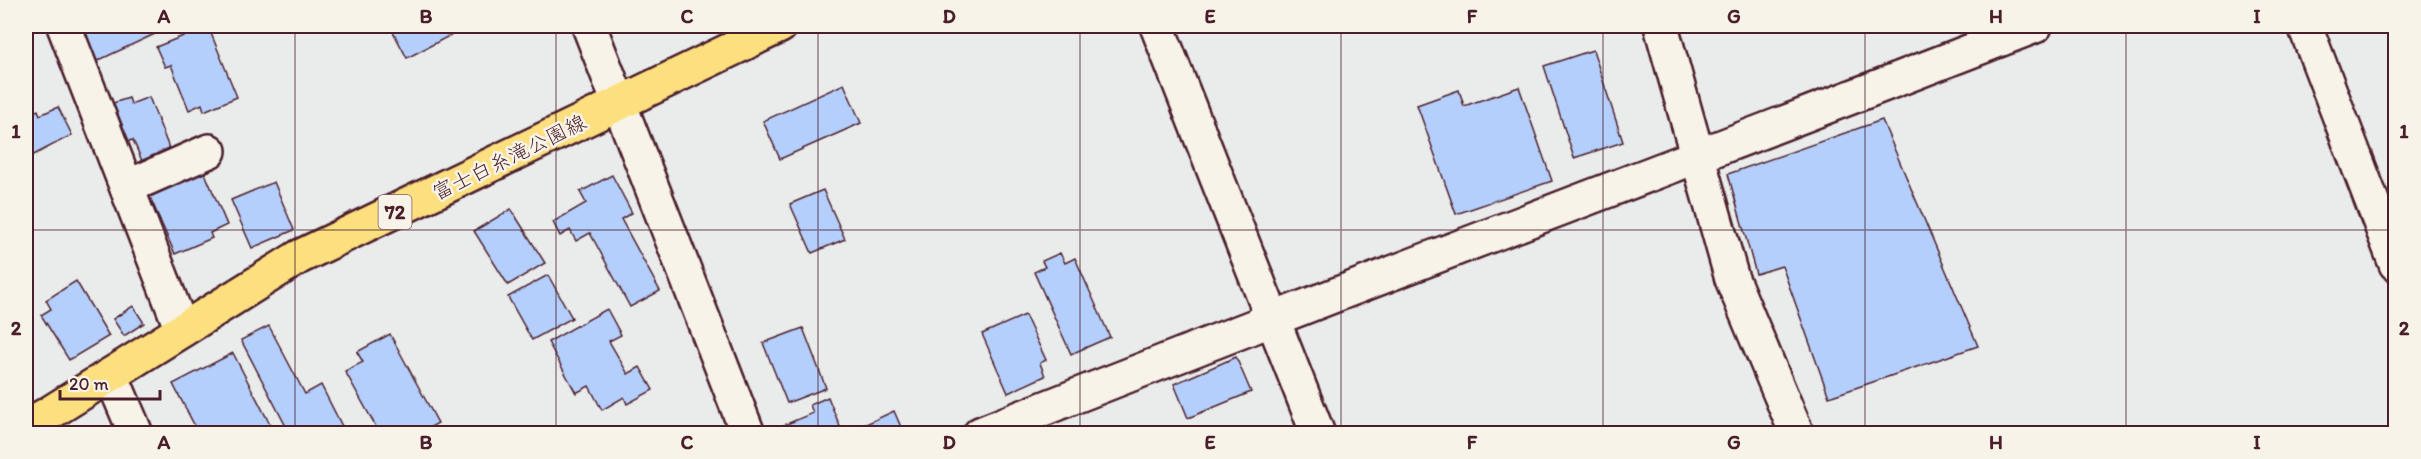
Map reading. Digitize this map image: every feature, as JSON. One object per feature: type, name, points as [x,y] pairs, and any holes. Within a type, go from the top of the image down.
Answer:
[{"type":"main road","name":"富士白糸滝公園線","points":[[26,426],[299,258],[780,26]]},
{"type":"street","points":[[64,26],[182,330]]},
{"type":"street","points":[[589,26],[748,434]]},
{"type":"street","points":[[1156,26],[1318,434]]},
{"type":"street","points":[[1661,26],[1732,279],[1797,434]]},
{"type":"street","points":[[980,434],[1272,317],[1697,157],[2035,26]]},
{"type":"street","points":[[2305,26],[2396,264]]},
{"type":"street","points":[[127,187],[209,151]]},
{"type":"street","points":[[111,375],[136,434]]},
{"type":"building","points":[[94,26],[172,26],[97,61],[83,31]]},
{"type":"building","points":[[208,26],[237,97],[204,111],[202,104],[189,110],[171,65],[165,67],[156,47]]},
{"type":"building","points":[[390,26],[446,26],[451,35],[407,58]]},
{"type":"building","points":[[1593,50],[1623,142],[1574,158],[1544,66]]},
{"type":"building","points":[[844,84],[861,123],[780,159],[763,121]]},
{"type":"building","points":[[1519,87],[1552,181],[1456,214],[1417,105],[1459,90],[1464,106]]},
{"type":"building","points":[[149,97],[169,148],[142,161],[133,140],[129,141],[113,103],[129,98],[131,104]]},
{"type":"building","points":[[58,107],[72,135],[26,159],[26,116],[38,110],[40,115]]},
{"type":"building","points":[[1882,120],[1978,346],[1829,397],[1782,266],[1756,274],[1728,174]]},
{"type":"building","points":[[204,171],[227,225],[210,233],[212,238],[175,254],[149,195]]},
{"type":"building","points":[[612,175],[632,213],[621,219],[660,291],[630,307],[590,233],[576,241],[570,230],[560,236],[553,222],[586,203],[580,192]]},
{"type":"building","points":[[274,182],[294,230],[252,248],[231,200]]},
{"type":"building","points":[[823,190],[845,239],[812,253],[790,204]]},
{"type":"building","points":[[511,209],[545,263],[508,285],[474,231]]},
{"type":"building","points":[[1060,253],[1065,263],[1075,258],[1110,337],[1071,354],[1034,272],[1045,267],[1042,261]]},
{"type":"building","points":[[548,275],[572,318],[532,340],[508,297]]},
{"type":"building","points":[[76,281],[109,336],[69,360],[41,315],[51,309],[46,300]]},
{"type":"building","points":[[133,306],[144,323],[124,336],[113,319]]},
{"type":"building","points":[[607,309],[621,335],[609,341],[628,374],[640,367],[653,390],[627,404],[624,397],[602,410],[589,386],[576,393],[548,342]]},
{"type":"building","points":[[1025,315],[1046,360],[1040,363],[1045,376],[1008,393],[982,334]]},
{"type":"building","points":[[269,326],[305,394],[321,385],[346,434],[290,434],[241,340]]},
{"type":"building","points":[[803,328],[826,388],[787,403],[763,343]]},
{"type":"building","points":[[390,334],[438,423],[418,434],[380,434],[345,371],[363,362],[357,352]]},
{"type":"building","points":[[233,353],[275,434],[199,434],[173,384]]},
{"type":"building","points":[[1236,357],[1251,392],[1188,418],[1174,384]]},
{"type":"building","points":[[828,397],[843,434],[771,434],[770,431],[813,413],[810,405]]},
{"type":"building","points":[[894,411],[904,434],[855,434],[853,430]]}]
